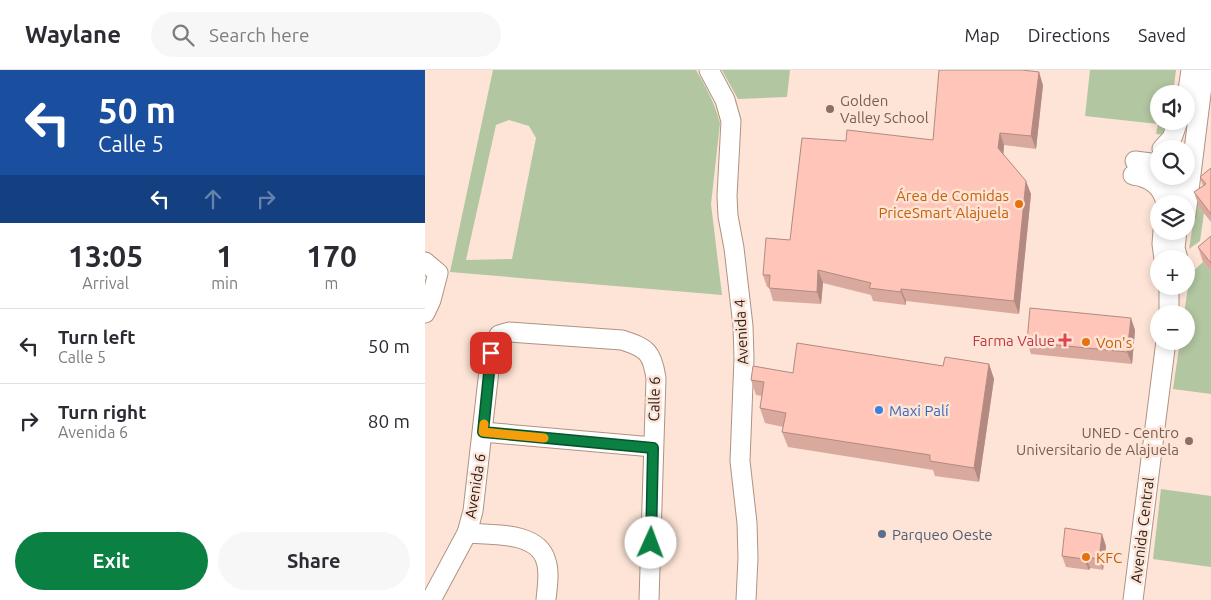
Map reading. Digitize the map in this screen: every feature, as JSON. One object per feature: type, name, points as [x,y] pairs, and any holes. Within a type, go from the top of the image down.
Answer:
[{"type":"street","name":"Avenida 4","points":[[709,70],[725,100],[731,121],[727,196],[743,326],[744,358],[740,462],[747,524],[746,600]]},
{"type":"street","points":[[1188,140],[1196,77]]},
{"type":"street","points":[[1187,195],[1196,77]]},
{"type":"street","points":[[1134,165],[1144,155],[1150,153]]},
{"type":"street","points":[[1134,165],[1150,164]]},
{"type":"street","points":[[1134,165],[1150,168]]},
{"type":"street","points":[[1134,165],[1144,177],[1158,186],[1164,195]]},
{"type":"street","points":[[425,313],[431,300],[431,268]]},
{"type":"street","name":"Calle 6","points":[[499,335],[509,332],[522,332],[622,340],[642,348],[653,360],[656,378],[649,600]]},
{"type":"street","name":"Avenida 6","points":[[431,600],[467,533],[473,511],[491,353],[499,335]]},
{"type":"street","name":"Avenida Central","points":[[1133,600],[1165,350]]},
{"type":"street","points":[[483,432],[653,448]]},
{"type":"street","points":[[467,533],[517,537],[530,541],[539,548],[546,560],[548,574],[547,600]]},
{"type":"green space","points":[[493,70],[696,70],[716,109],[720,123],[711,204],[722,295],[450,272]],"holes":[[[509,120],[529,126],[536,138],[512,259],[466,260],[496,125]]]},
{"type":"green space","points":[[722,70],[790,70],[787,97],[738,99]]},
{"type":"green space","points":[[1090,70],[1176,70],[1174,85],[1150,85],[1150,123],[1085,116]]},
{"type":"green space","points":[[1157,130],[1167,130],[1166,135],[1156,134]]},
{"type":"green space","points":[[1197,199],[1199,207],[1204,213],[1200,241],[1189,249],[1190,240],[1195,240]]},
{"type":"green space","points":[[1203,262],[1211,271],[1211,394],[1173,389],[1179,350],[1195,350],[1195,305],[1185,305],[1187,295],[1195,295],[1195,269]]},
{"type":"green space","points":[[1161,489],[1211,496],[1211,567],[1153,559]]},
{"type":"building","points":[[939,70],[1022,70],[1039,72],[1031,136],[1000,133],[998,148],[1026,181],[1014,301],[901,289],[901,292],[869,288],[871,283],[818,270],[817,292],[769,288],[770,275],[763,275],[766,238],[790,240],[802,138],[846,141],[847,130],[933,140]]},
{"type":"building","points":[[1211,168],[1211,214],[1194,192],[1206,184],[1200,177]]},
{"type":"building","points":[[1211,236],[1211,263],[1198,247]]},
{"type":"building","points":[[1030,308],[1131,318],[1127,352],[1027,342]]},
{"type":"building","name":"Maxi Palí","points":[[797,343],[943,366],[945,357],[989,364],[974,468],[930,461],[930,455],[782,432],[786,413],[760,408],[764,382],[751,380],[753,366],[793,373]]},
{"type":"building","points":[[1065,528],[1102,534],[1099,559],[1062,556]]},
{"type":"slow traffic","points":[[484,424],[483,432],[544,438]]},
{"type":"place","name":"Golden Valley School","points":[[830,109]]},
{"type":"place","name":"Área de Comidas PriceSmart Alajuela","points":[[1019,204]]},
{"type":"place","name":"Farma Value","points":[[1065,340]]},
{"type":"place","name":"Von's","points":[[1086,342]]},
{"type":"place","name":"Maxi Palí","points":[[879,410]]},
{"type":"place","name":"UNED - Centro Universitario de Alajuela","points":[[1189,441]]},
{"type":"place","name":"Parqueo Oeste","points":[[882,534]]},
{"type":"place","name":"KFC","points":[[1086,557]]},
{"type":"route","points":[[491,353],[483,432],[653,448],[651,543]]}]
